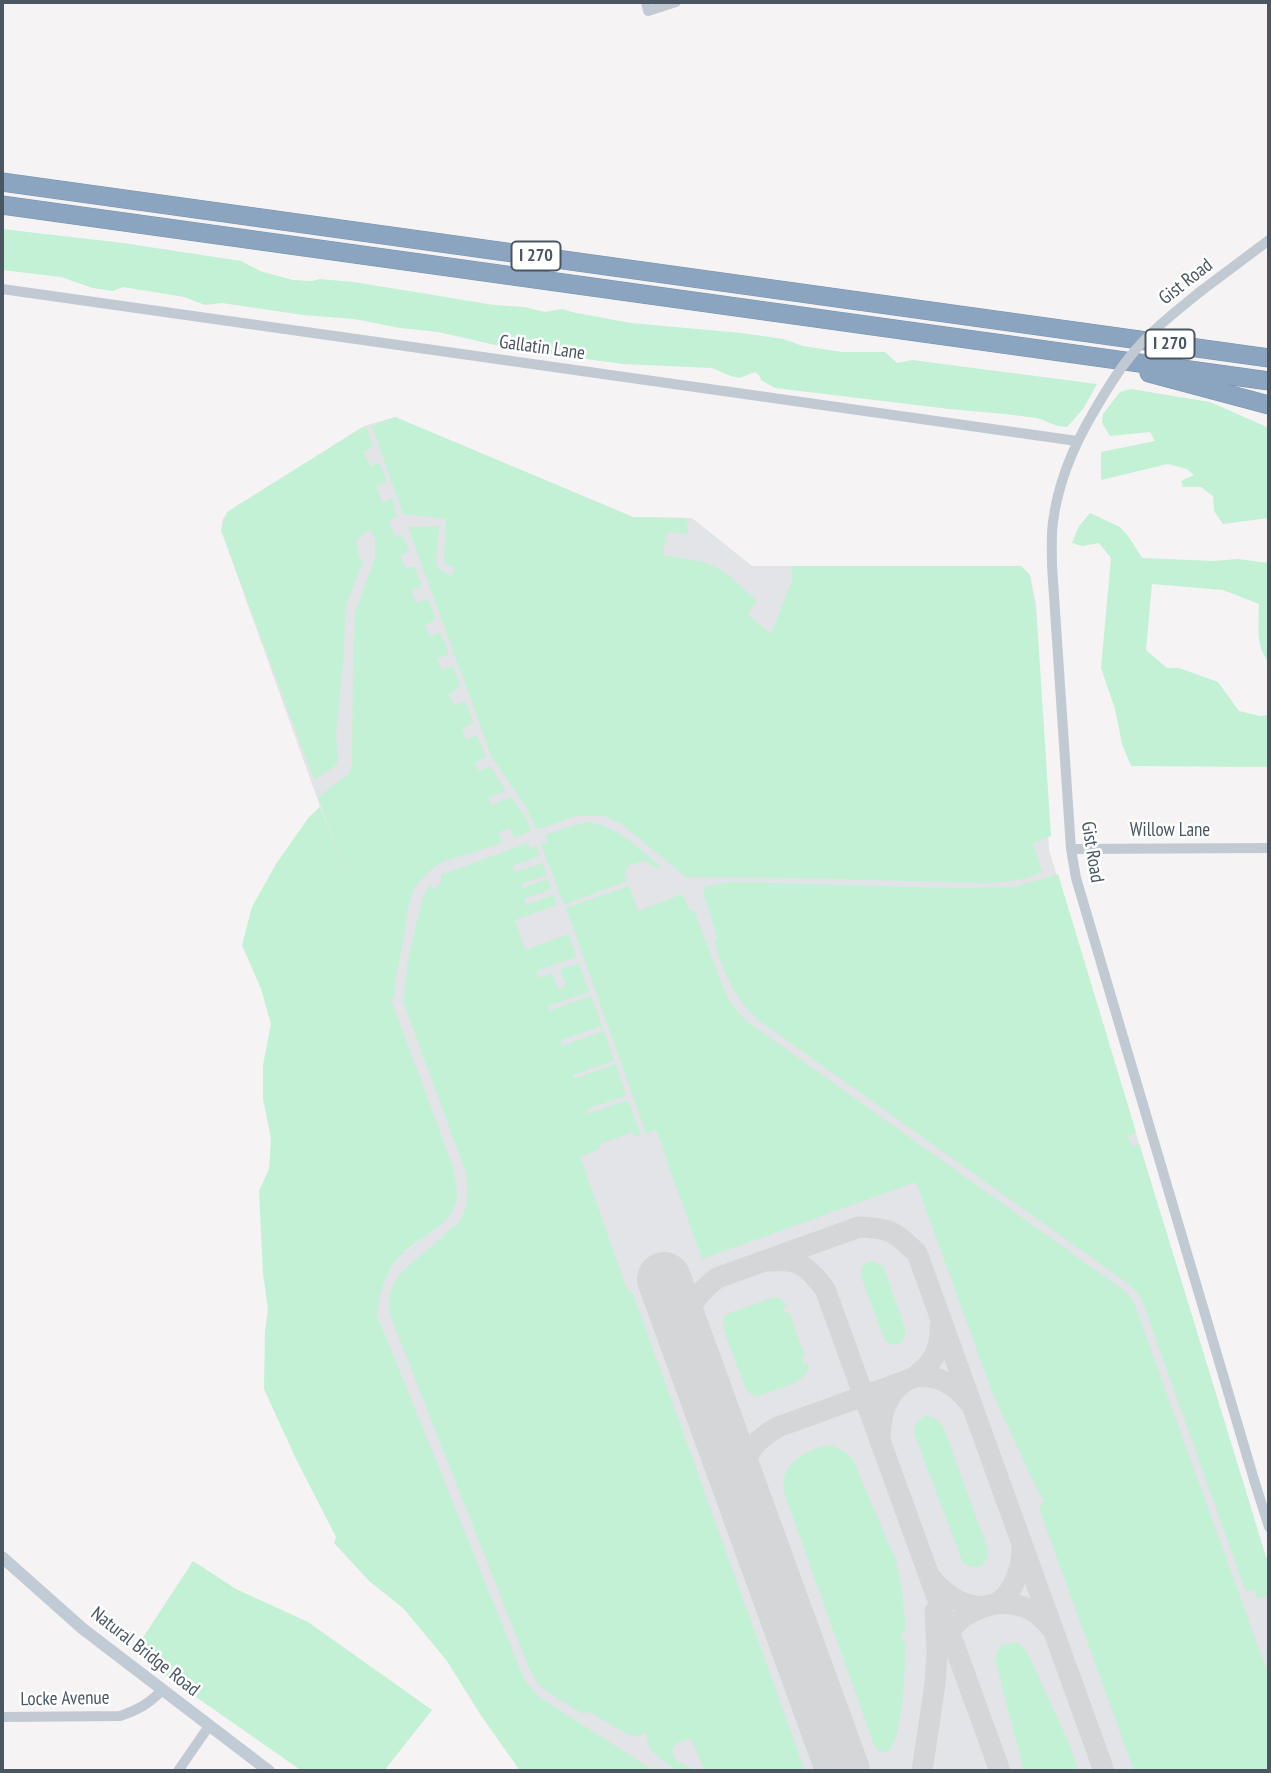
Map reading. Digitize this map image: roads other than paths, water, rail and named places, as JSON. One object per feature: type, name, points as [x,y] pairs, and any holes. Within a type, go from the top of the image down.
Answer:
[{"type":"highway","name":"I 270","points":[[2,182],[1269,358]]},
{"type":"highway","name":"I 270","points":[[2,205],[1269,380]]},
{"type":"highway","points":[[1092,356],[1269,405]]},
{"type":"main road","name":"Natural Bridge Road","points":[[2,1557],[83,1629],[269,1771]]},
{"type":"street","points":[[647,6],[676,2]]},
{"type":"street","name":"Gist Road","points":[[1269,240],[1160,324],[1130,357],[1111,382],[1077,441],[1056,498],[1052,525],[1052,566],[1070,849],[1079,890],[1269,1527]]},
{"type":"street","name":"Gallatin Lane","points":[[2,289],[1077,441]]},
{"type":"street","name":"Willow Lane","points":[[1070,849],[1269,848]]},
{"type":"street","name":"Locke Avenue","points":[[2,1717],[120,1716],[136,1711],[162,1690]]},
{"type":"street","points":[[178,1771],[209,1726]]}]
